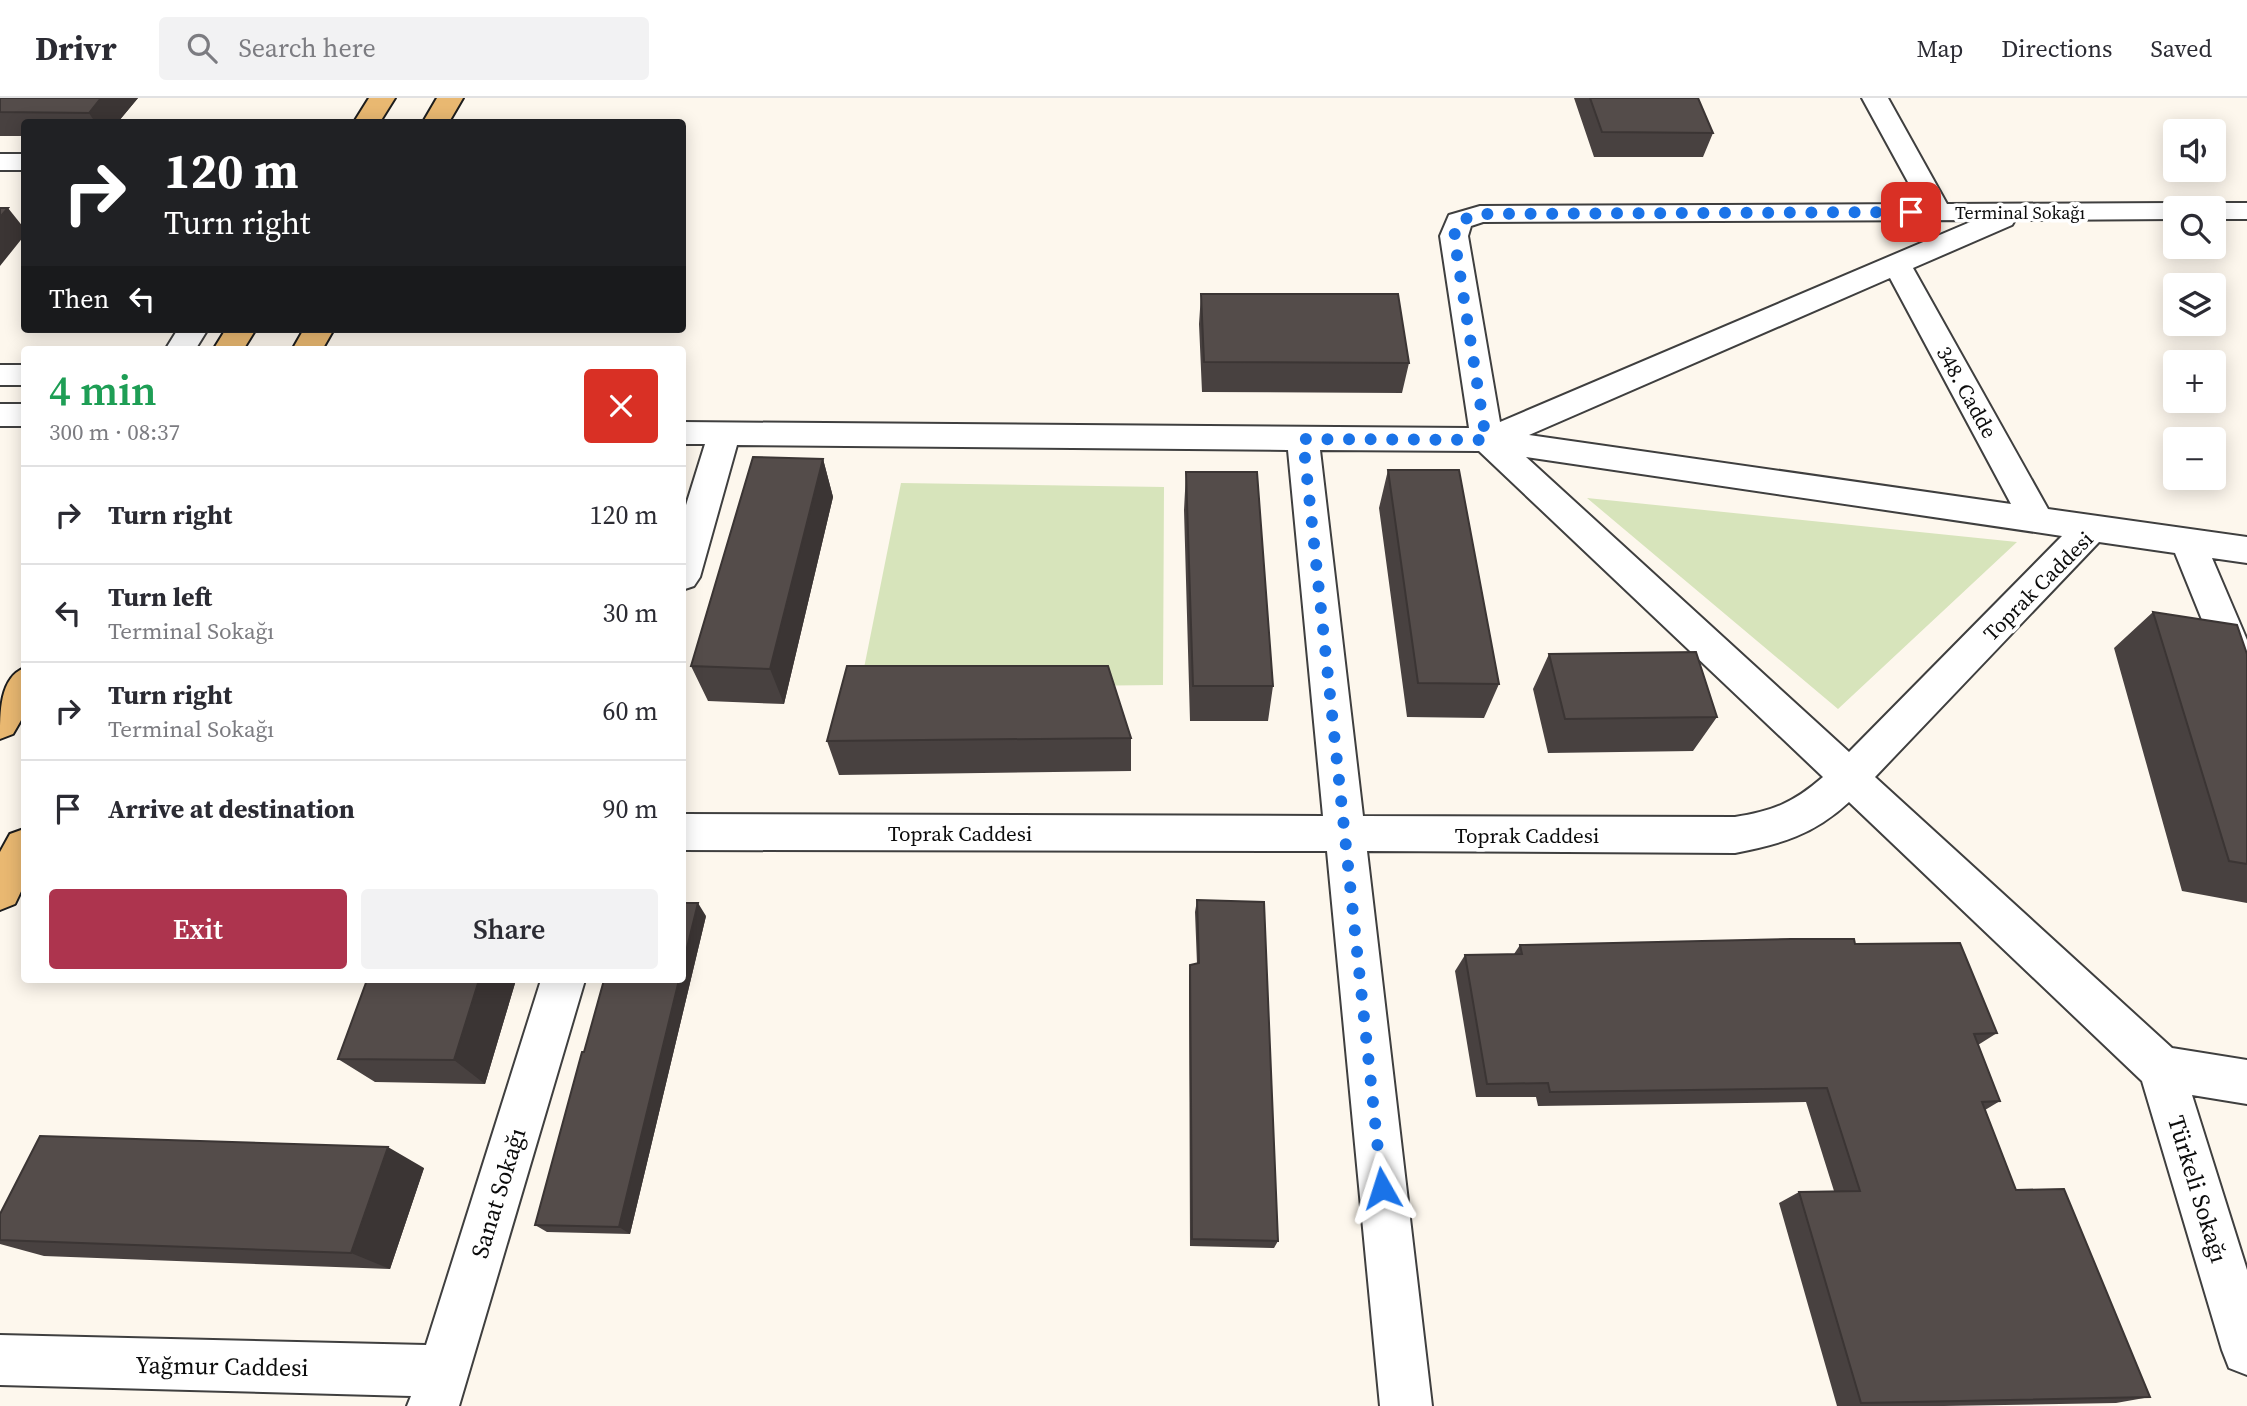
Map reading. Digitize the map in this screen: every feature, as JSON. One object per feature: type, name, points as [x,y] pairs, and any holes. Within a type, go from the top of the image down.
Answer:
[{"type":"main road","points":[[369,119],[382,98]]},
{"type":"main road","points":[[438,119],[450,98]]},
{"type":"main road","points":[[0,723],[21,688]]},
{"type":"main road","points":[[0,891],[21,853]]},
{"type":"street","points":[[1875,98],[1938,212]]},
{"type":"street","points":[[0,162],[21,162]]},
{"type":"street","name":"Terminal Sokağı","points":[[1486,440],[1454,236],[1459,221],[1480,214],[2163,211]]},
{"type":"street","points":[[2226,211],[2247,211]]},
{"type":"street","points":[[1486,440],[2019,212]]},
{"type":"street","name":"348. Cadde","points":[[1897,264],[2037,520]]},
{"type":"street","points":[[0,375],[21,375]]},
{"type":"street","points":[[0,415],[21,415]]},
{"type":"street","points":[[686,433],[1486,440],[2091,528]]},
{"type":"street","points":[[686,563],[724,434]]},
{"type":"street","points":[[1303,439],[1406,1406]]},
{"type":"street","points":[[1486,440],[2161,1068],[2247,1082]]},
{"type":"street","name":"Toprak Caddesi","points":[[686,832],[1735,835],[1780,827],[1818,806],[1849,778],[2091,528],[2247,550]]},
{"type":"street","points":[[2188,542],[2247,684]]},
{"type":"street","name":"Sanat Sokağı","points":[[438,1389],[562,983]]},
{"type":"street","name":"Türkeli Sokağı","points":[[2161,1068],[2247,1350]]},
{"type":"street","name":"Yağmur Caddesi","points":[[0,1360],[438,1389]]},
{"type":"green space","points":[[901,483],[1164,487],[1163,685],[860,688]]},
{"type":"green space","points":[[1587,498],[2017,542],[1838,709]]},
{"type":"building","points":[[0,98],[101,98],[89,113],[0,112]]},
{"type":"building","points":[[1590,98],[1698,98],[1713,133],[1602,132]]},
{"type":"building","points":[[0,208],[8,208],[0,217]]},
{"type":"building","points":[[1201,294],[1398,294],[1409,363],[1204,362]]},
{"type":"building","points":[[753,457],[823,459],[770,669],[691,666]]},
{"type":"building","points":[[1388,470],[1459,470],[1499,684],[1418,683]]},
{"type":"building","points":[[1186,472],[1257,472],[1273,686],[1193,686]]},
{"type":"building","points":[[2153,612],[2237,625],[2247,654],[2247,864],[2229,861]]},
{"type":"building","points":[[1696,652],[1717,717],[1565,719],[1549,654]]},
{"type":"building","points":[[847,666],[1108,666],[1131,738],[827,741]]},
{"type":"building","points":[[1197,900],[1264,902],[1278,1241],[1192,1239],[1190,965],[1199,963]]},
{"type":"building","points":[[686,903],[698,903],[686,952]]},
{"type":"building","points":[[1854,939],[1855,944],[1960,943],[1997,1033],[1974,1034],[2000,1101],[1982,1102],[2016,1190],[2064,1189],[2150,1397],[1861,1403],[1799,1192],[1860,1191],[1827,1088],[1550,1092],[1548,1083],[1487,1084],[1465,955],[1522,954],[1520,945]]},
{"type":"building","points":[[366,983],[478,983],[454,1060],[338,1059]]},
{"type":"building","points":[[603,983],[678,983],[619,1227],[535,1225],[582,1052]]},
{"type":"building","points":[[40,1136],[388,1147],[351,1253],[0,1240],[0,1214]]},
{"type":"route","points":[[1382,1188],[1303,439],[1486,440],[1454,236],[1459,221],[1480,214],[1911,212]]}]
